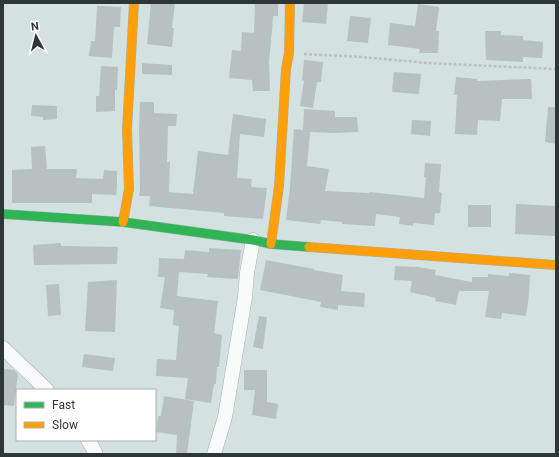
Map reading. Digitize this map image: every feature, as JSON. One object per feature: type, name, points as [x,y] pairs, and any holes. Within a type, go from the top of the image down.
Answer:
[{"type":"street","points":[[123,222],[129,189],[127,130],[134,3]]},
{"type":"street","points":[[271,244],[279,186],[286,69],[289,53],[290,3]]},
{"type":"street","points":[[3,214],[123,222],[253,240],[271,244],[556,265]]},
{"type":"street","points":[[214,454],[225,417],[253,240]]},
{"type":"street","points":[[3,348],[46,389]]},
{"type":"street","points":[[89,441],[95,454]]},
{"type":"path","points":[[289,53],[362,57],[427,63],[556,69]]},
{"type":"building","points":[[151,3],[175,3],[172,28],[174,28],[172,47],[147,44]]},
{"type":"building","points":[[255,3],[278,3],[278,16],[273,16],[269,61],[270,91],[253,91],[252,80],[229,78],[232,50],[241,51],[242,32],[254,33]]},
{"type":"building","points":[[304,3],[328,3],[326,24],[302,22]]},
{"type":"building","points":[[418,4],[439,7],[436,31],[439,31],[438,53],[419,53],[420,49],[388,45],[390,23],[415,26]]},
{"type":"building","points":[[97,6],[121,7],[120,27],[114,27],[112,58],[89,56],[91,41],[95,41]]},
{"type":"building","points":[[350,16],[371,18],[368,43],[347,41]]},
{"type":"building","points":[[485,31],[501,31],[501,35],[523,36],[523,40],[543,42],[542,58],[523,57],[523,62],[486,60]]},
{"type":"building","points":[[304,60],[323,62],[321,82],[317,82],[313,108],[300,106],[304,81],[302,80]]},
{"type":"building","points":[[142,63],[172,65],[172,75],[142,74]]},
{"type":"building","points":[[101,66],[118,67],[117,90],[115,90],[115,111],[96,112],[96,96],[99,96]]},
{"type":"building","points":[[394,72],[421,74],[419,94],[392,92]]},
{"type":"building","points":[[456,77],[477,79],[477,81],[531,79],[532,99],[502,99],[500,121],[478,120],[477,135],[455,134],[457,95],[454,95]]},
{"type":"building","points":[[140,102],[154,102],[154,113],[177,114],[176,126],[168,126],[167,162],[170,162],[169,192],[193,194],[198,151],[228,155],[233,114],[266,119],[264,137],[240,134],[237,178],[252,179],[251,187],[267,188],[263,219],[224,216],[224,213],[149,206],[150,196],[139,196]]},
{"type":"building","points":[[32,105],[57,106],[57,119],[43,120],[43,117],[31,116]]},
{"type":"building","points":[[548,107],[556,107],[556,144],[545,142]]},
{"type":"building","points":[[304,109],[335,111],[335,117],[357,117],[358,132],[310,132],[307,166],[329,169],[325,191],[369,192],[424,198],[426,177],[424,177],[425,163],[441,164],[439,192],[442,193],[440,213],[435,213],[434,225],[413,223],[413,226],[399,224],[400,217],[376,214],[375,226],[342,224],[342,222],[321,220],[320,224],[286,220],[294,129],[303,130]]},
{"type":"building","points":[[412,120],[431,121],[430,136],[411,134]]},
{"type":"building","points":[[45,146],[47,169],[77,169],[76,178],[103,179],[104,170],[117,171],[116,195],[92,194],[92,203],[12,203],[12,170],[32,169],[31,147]]},
{"type":"building","points":[[516,204],[556,206],[556,236],[515,234]]},
{"type":"building","points":[[468,205],[491,205],[491,227],[468,227]]},
{"type":"building","points":[[61,243],[61,246],[118,247],[117,264],[34,265],[33,245]]},
{"type":"building","points":[[209,248],[241,250],[238,279],[207,277],[208,274],[179,272],[177,296],[218,301],[214,333],[222,335],[219,367],[217,367],[216,384],[214,384],[211,403],[185,399],[188,378],[156,376],[157,359],[176,360],[179,326],[173,325],[174,310],[160,308],[165,277],[158,277],[159,258],[184,259],[185,250],[209,252]]},
{"type":"building","points":[[266,260],[343,275],[341,291],[365,293],[364,307],[338,305],[338,310],[320,307],[321,302],[260,290]]},
{"type":"building","points":[[395,266],[418,267],[436,270],[435,275],[472,282],[472,277],[488,277],[488,274],[509,276],[509,273],[530,275],[526,316],[502,313],[501,319],[485,317],[489,291],[459,291],[456,305],[435,301],[436,298],[410,292],[412,281],[394,280]]},
{"type":"building","points":[[117,280],[115,332],[85,331],[88,282]]},
{"type":"building","points":[[59,284],[61,315],[48,316],[46,285]]},
{"type":"building","points":[[259,316],[267,317],[263,349],[253,347]]},
{"type":"building","points":[[84,354],[115,358],[113,371],[82,367]]},
{"type":"building","points":[[3,369],[14,370],[18,374],[14,406],[3,405]]},
{"type":"building","points":[[244,370],[267,370],[267,402],[278,404],[276,419],[252,415],[255,390],[244,390]]},
{"type":"building","points":[[164,396],[194,401],[187,454],[176,454],[177,435],[156,432],[158,416],[161,416]]},
{"type":"traffic: fast","points":[[3,214],[123,222],[253,240],[271,244],[309,247]]},
{"type":"traffic: slow","points":[[123,222],[129,189],[127,129],[134,3]]},
{"type":"traffic: slow","points":[[271,244],[279,186],[286,69],[289,53],[290,3]]},
{"type":"traffic: slow","points":[[309,247],[556,265]]}]
